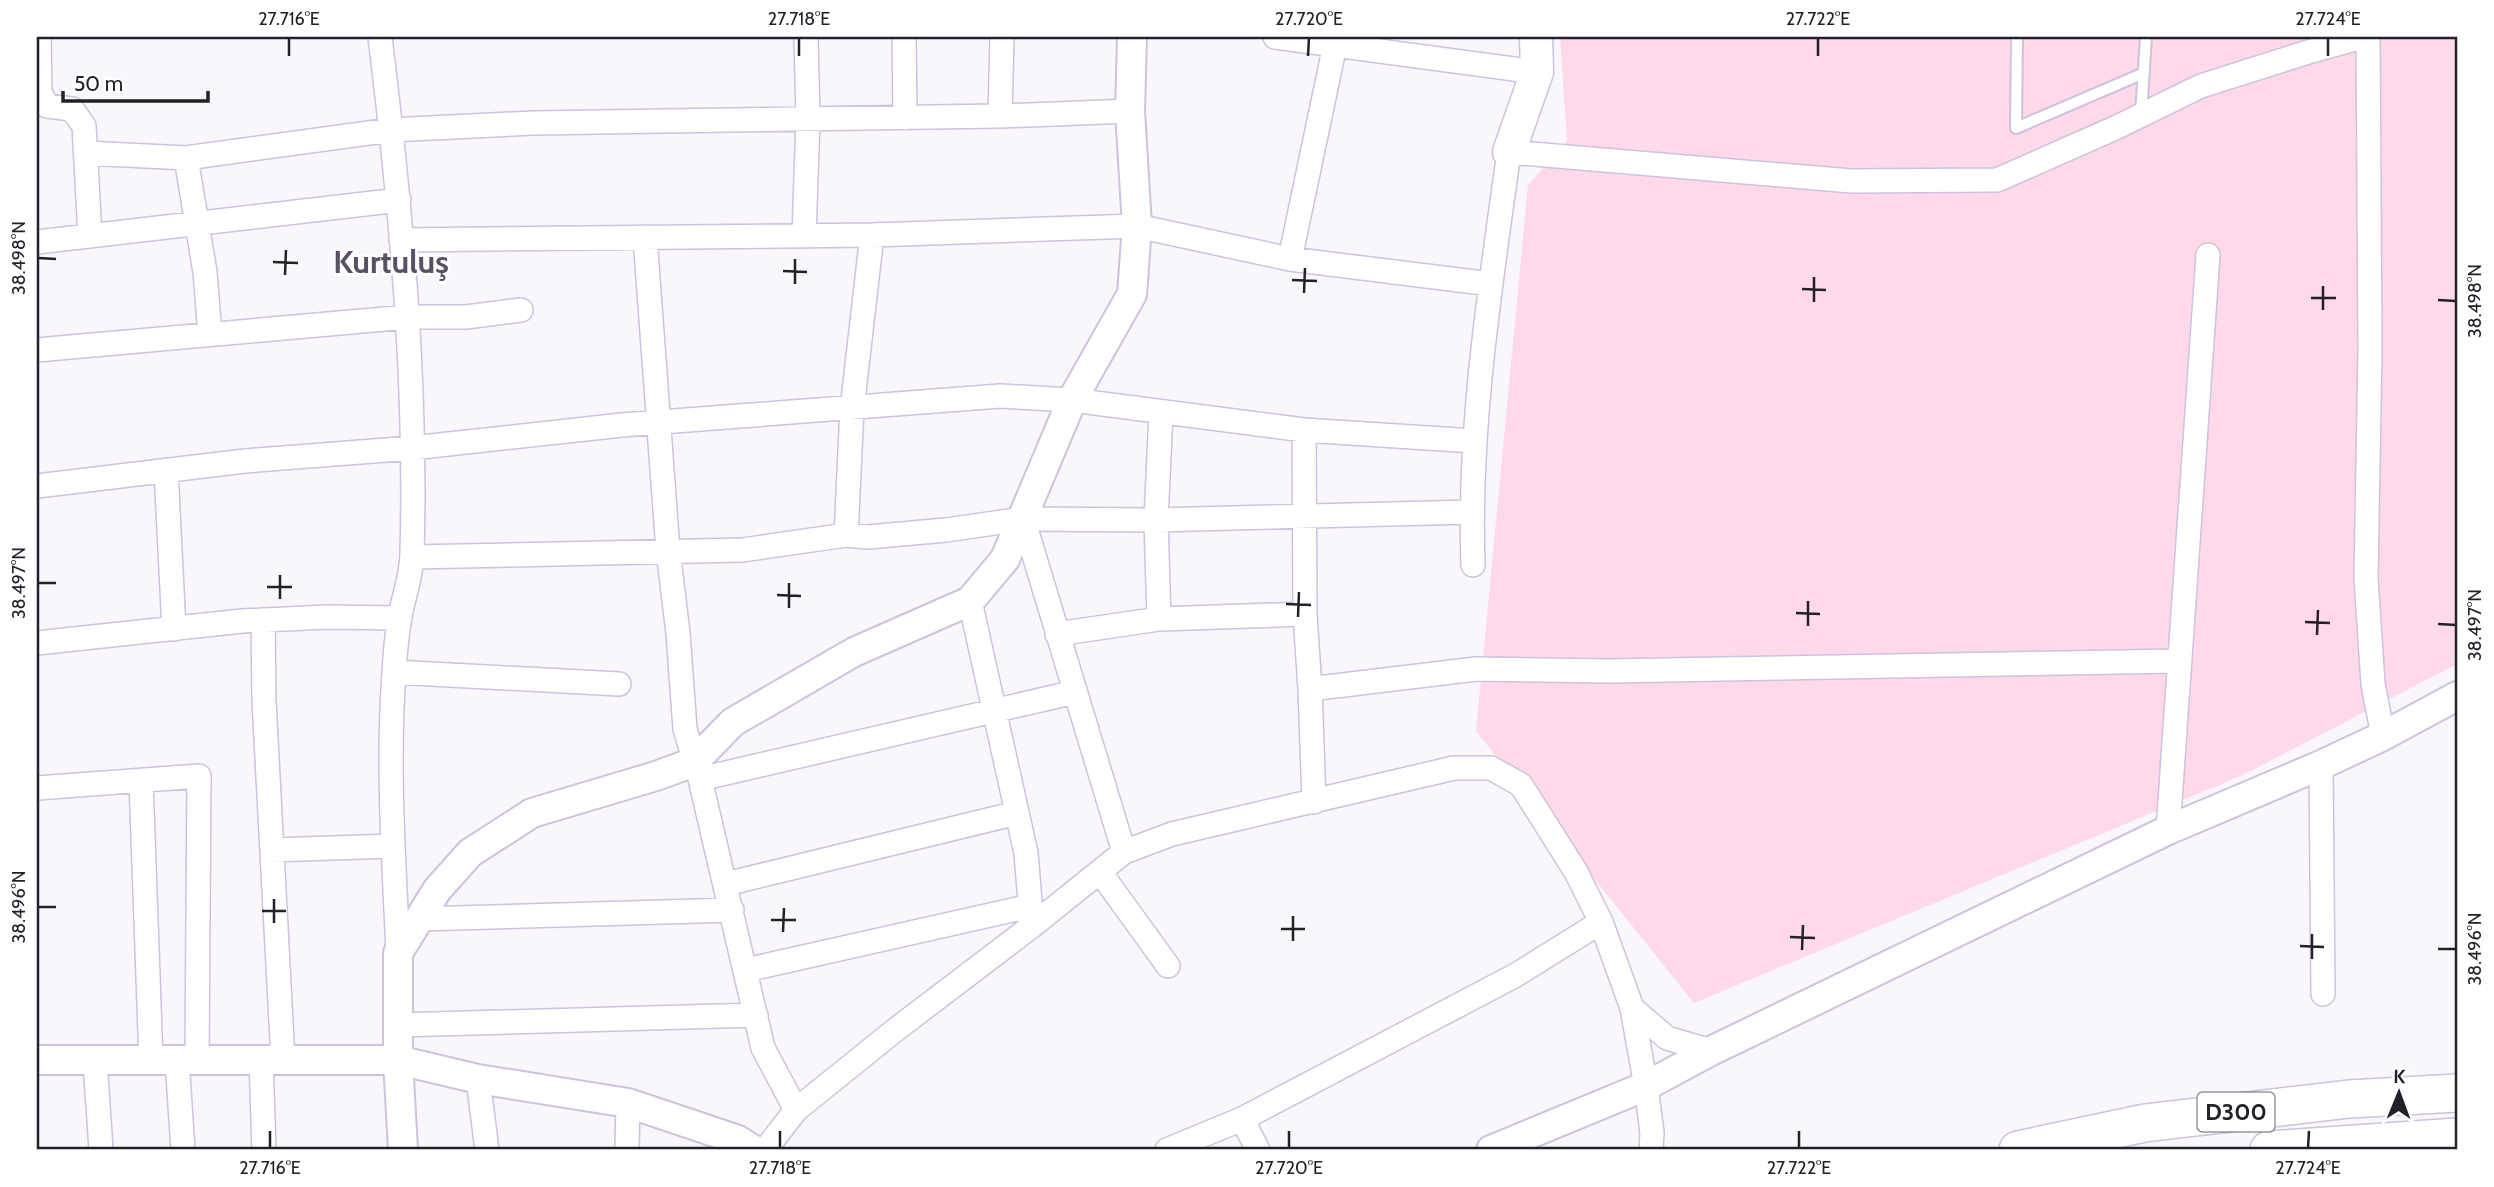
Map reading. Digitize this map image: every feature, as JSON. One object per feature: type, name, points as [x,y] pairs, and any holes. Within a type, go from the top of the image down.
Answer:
[{"type":"highway","name":"D300","points":[[2018,1150],[2145,1123],[2348,1099],[2457,1093]]},
{"type":"highway","name":"D300","points":[[2269,1150],[2457,1137]]},
{"type":"main road","points":[[1509,152],[1537,72],[1536,37]]},
{"type":"street","points":[[39,37],[40,92],[47,106],[72,109],[85,126],[90,236]]},
{"type":"street","points":[[380,37],[399,200],[412,448],[412,557],[400,618],[389,763],[398,953],[398,1060],[403,1150]]},
{"type":"street","points":[[804,236],[808,119],[806,37]]},
{"type":"street","points":[[904,37],[905,118]]},
{"type":"street","points":[[1000,116],[1002,37]]},
{"type":"street","points":[[697,770],[733,722],[855,652],[970,601],[1005,559],[1072,400],[1132,294],[1137,226],[1130,111],[1132,37]]},
{"type":"street","points":[[1275,37],[1537,72]]},
{"type":"street","points":[[1473,565],[1471,512],[1474,441],[1509,152],[1851,181],[1997,180],[2141,116],[2201,86],[2308,44],[2365,37],[2370,348],[2366,579],[2373,684],[2383,736]]},
{"type":"street","points":[[1290,259],[1335,45]]},
{"type":"street","points":[[86,153],[186,158],[391,130],[533,123],[905,118],[1130,111]]},
{"type":"street","points":[[186,158],[199,223],[210,334]]},
{"type":"street","points":[[37,242],[399,200]]},
{"type":"street","points":[[401,240],[872,235],[1137,226],[1290,259],[1491,284]]},
{"type":"street","points":[[846,535],[852,409],[872,235]]},
{"type":"street","points":[[645,237],[668,551],[678,633],[685,729],[726,884],[764,1048],[796,1110]]},
{"type":"street","points":[[2168,830],[2208,255]]},
{"type":"street","points":[[37,350],[407,317],[466,317],[521,310]]},
{"type":"street","points":[[37,486],[245,461],[412,448],[658,423],[1000,396],[1072,400],[1304,430],[1474,441]]},
{"type":"street","points":[[1159,619],[1156,520],[1161,412]]},
{"type":"street","points":[[1304,430],[1305,614],[1314,802]]},
{"type":"street","points":[[166,470],[174,629]]},
{"type":"street","points":[[412,557],[743,550],[846,535],[868,537],[946,530],[1023,519],[1156,520],[1471,512]]},
{"type":"street","points":[[1023,519],[1124,852]]},
{"type":"street","points":[[970,601],[1026,853],[1031,916]]},
{"type":"street","points":[[1057,634],[1159,619],[1305,614]]},
{"type":"street","points":[[37,643],[263,620],[400,618]]},
{"type":"street","points":[[263,620],[264,701],[272,850],[272,1060],[264,1150]]},
{"type":"street","points":[[1310,690],[1476,669],[1609,671],[2179,662]]},
{"type":"street","points":[[394,673],[619,684]]},
{"type":"street","points":[[398,953],[437,890],[470,853],[532,813],[656,776],[994,712],[1075,692]]},
{"type":"street","points":[[1491,1150],[1646,1086],[1711,1051],[2168,830],[2383,736],[2457,695]]},
{"type":"street","points":[[2321,765],[2323,994]]},
{"type":"street","points":[[765,1150],[796,1110],[1031,916],[1100,872],[1124,852],[1172,834],[1454,768],[1491,768],[1521,785],[1576,872],[1601,922],[1632,1008],[1646,1086],[1651,1150]]},
{"type":"street","points":[[37,788],[199,776],[175,1060]]},
{"type":"street","points":[[141,780],[175,1060],[183,1150]]},
{"type":"street","points":[[726,884],[1017,813]]},
{"type":"street","points":[[272,850],[393,846]]},
{"type":"street","points":[[1100,872],[1168,966]]},
{"type":"street","points":[[420,919],[732,909]]},
{"type":"street","points":[[746,970],[1031,916]]},
{"type":"street","points":[[1167,1150],[1241,1119],[1516,975],[1601,922]]},
{"type":"street","points":[[1632,1008],[1667,1038],[1711,1051]]},
{"type":"street","points":[[398,1025],[756,1015]]},
{"type":"street","points":[[37,1060],[398,1060],[478,1079],[628,1103],[738,1147]]},
{"type":"street","points":[[95,1060],[101,1150]]},
{"type":"street","points":[[478,1079],[487,1150]]},
{"type":"street","points":[[627,1150],[628,1103]]},
{"type":"street","points":[[1241,1119],[1258,1150]]},
{"type":"lane","points":[[2017,37],[2016,128],[2144,73]]},
{"type":"lane","points":[[2141,116],[2146,37]]},
{"type":"shaded area","points":[[1560,37],[2457,37],[2457,664],[2243,775],[1694,1003],[1476,731],[1528,185],[1567,141]]},
{"type":"district","name":"Kurtuluş","points":[[391,261]]}]
